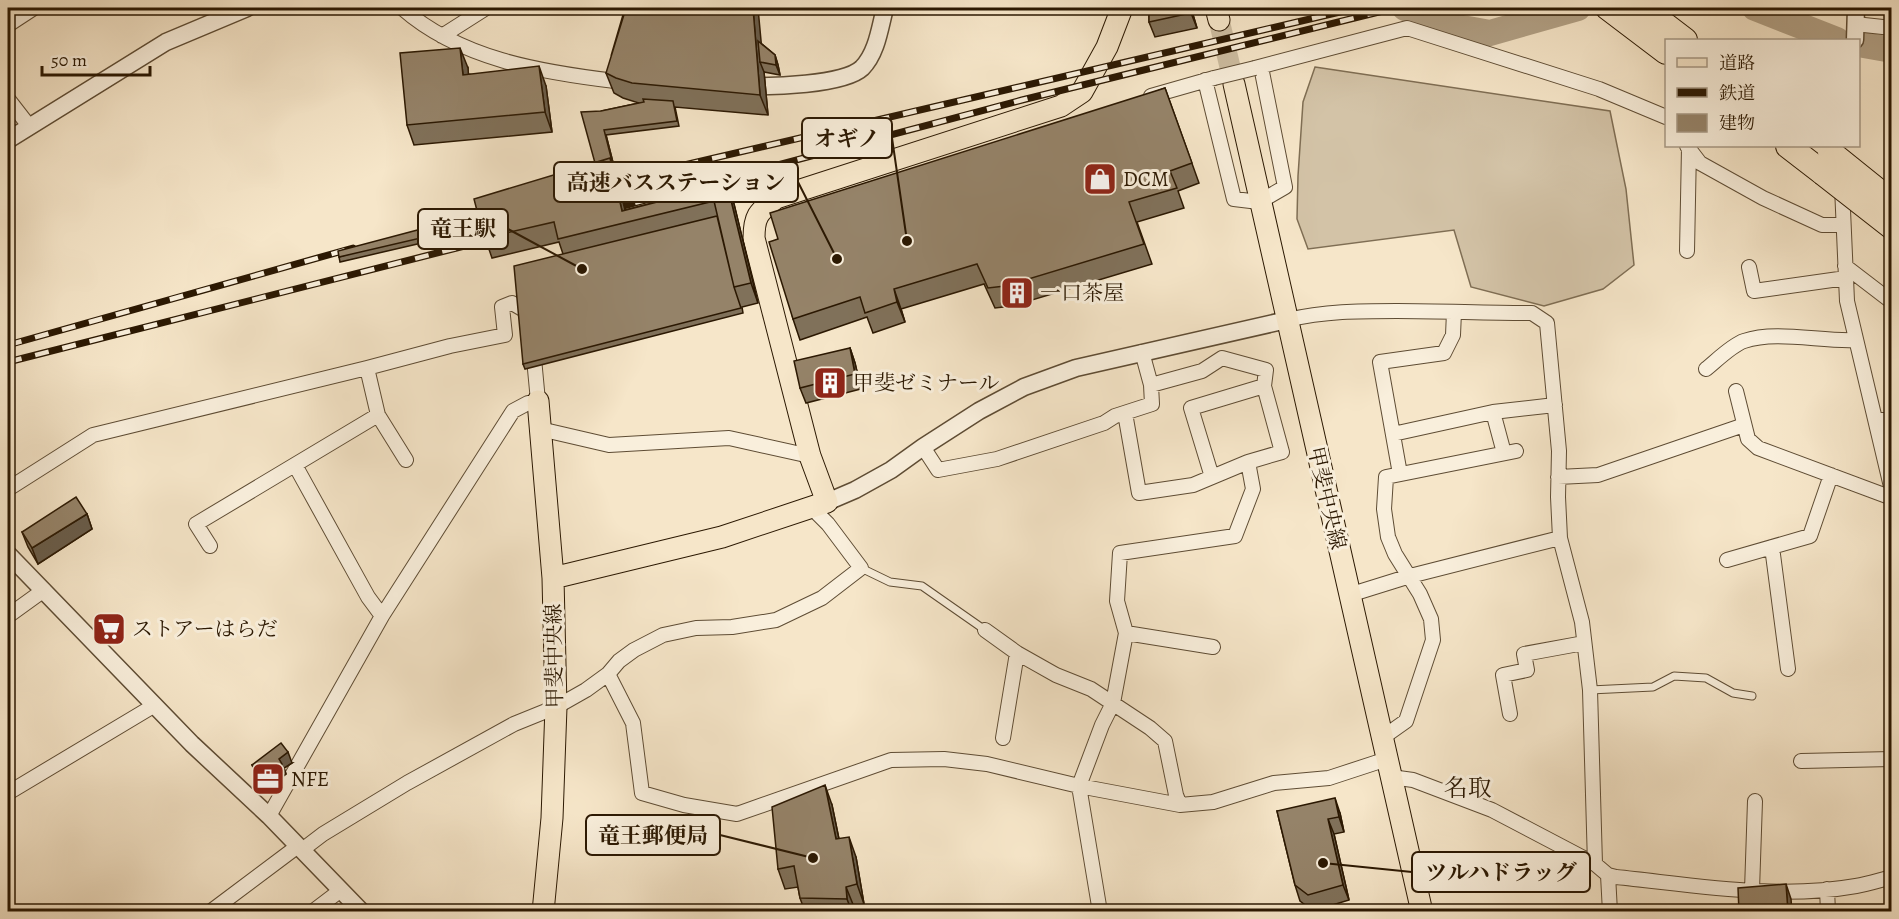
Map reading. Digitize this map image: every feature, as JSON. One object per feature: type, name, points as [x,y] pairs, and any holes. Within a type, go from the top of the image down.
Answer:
[{"type":"highway","points":[[1608,8],[1665,51]]},
{"type":"highway","points":[[1643,8],[1684,39]]},
{"type":"highway","points":[[1793,147],[1829,154],[1892,202]]},
{"type":"highway","points":[[1829,154],[1892,227]]},
{"type":"main road","points":[[552,578],[722,537],[819,505],[810,456],[754,238],[754,222],[759,213],[776,198],[875,174],[1061,106],[1082,92],[1107,47],[1122,8]]},
{"type":"main road","name":"甲斐中央線","points":[[1218,81],[1259,202],[1422,912]]},
{"type":"main road","name":"甲斐中央線","points":[[538,401],[552,578],[556,707],[552,818],[543,912]]},
{"type":"street","points":[[8,25],[34,8]]},
{"type":"street","points":[[8,140],[166,42],[247,8]]},
{"type":"street","points":[[402,8],[442,36],[481,54],[561,74],[620,81]]},
{"type":"street","points":[[442,36],[486,8]]},
{"type":"street","points":[[727,85],[772,87],[833,80],[861,69],[873,52],[885,8]]},
{"type":"street","points":[[1855,25],[1892,28]]},
{"type":"street","points":[[1142,99],[1218,81],[1407,28],[1599,89],[1665,117]]},
{"type":"street","points":[[1218,81],[1234,199],[1259,202],[1285,187],[1258,68]]},
{"type":"street","points":[[8,99],[29,126]]},
{"type":"street","points":[[1688,147],[1700,163],[1763,198],[1822,225],[1892,194]]},
{"type":"street","points":[[1687,251],[1688,147]]},
{"type":"street","points":[[1829,154],[1842,218],[1847,301],[1892,491]]},
{"type":"street","points":[[1749,267],[1754,291],[1845,272],[1892,302]]},
{"type":"street","points":[[8,489],[93,435],[367,369],[450,346],[505,335],[502,307],[512,303],[531,314]]},
{"type":"street","points":[[210,912],[300,848],[407,783],[514,724],[556,707],[586,690],[634,650],[663,635],[696,628],[732,627],[776,620],[822,598],[861,568],[828,524],[819,505],[891,470],[979,411],[1024,387],[1076,368],[1142,352],[1314,313],[1345,311],[1533,313],[1547,323],[1559,451],[1560,538],[1582,622],[1590,690],[1595,864]]},
{"type":"street","points":[[1400,474],[1380,362],[1444,352],[1453,335],[1454,312]]},
{"type":"street","points":[[1706,369],[1743,341],[1773,337],[1856,340]]},
{"type":"street","points":[[269,816],[382,616],[513,411],[528,403],[538,401],[536,344]]},
{"type":"street","points":[[924,447],[938,470],[997,459],[1104,423],[1115,416],[1152,404],[1142,352]]},
{"type":"street","points":[[1125,413],[1139,493],[1193,485],[1248,462],[1282,452],[1264,386],[1266,370],[1222,358],[1202,370],[1150,385]]},
{"type":"street","points":[[367,369],[378,414],[406,460]]},
{"type":"street","points":[[1212,477],[1191,408],[1264,386]]},
{"type":"street","points":[[1736,391],[1748,439],[1758,448],[1892,498]]},
{"type":"street","points":[[1393,434],[1493,412],[1555,405]]},
{"type":"street","points":[[1382,738],[1406,721],[1433,640],[1431,619],[1420,594],[1395,554],[1388,537],[1384,509],[1386,477],[1510,452],[1493,412]]},
{"type":"street","points":[[210,546],[196,524],[378,414]]},
{"type":"street","points":[[1875,419],[1892,421]]},
{"type":"street","points":[[1558,477],[1598,475],[1744,425]]},
{"type":"street","points":[[540,429],[609,445],[729,438],[810,456]]},
{"type":"street","points":[[1100,912],[1079,786],[1102,725],[1113,703],[1126,633],[1117,601],[1120,553],[1235,536],[1252,489],[1248,462]]},
{"type":"street","points":[[295,465],[368,597],[382,616]]},
{"type":"street","points":[[1727,560],[1810,536],[1831,475]]},
{"type":"street","points":[[1349,595],[1410,576],[1560,538]]},
{"type":"street","points":[[1772,547],[1788,669]]},
{"type":"street","points":[[8,554],[192,744],[269,816],[362,912]]},
{"type":"street","points":[[8,616],[44,590]]},
{"type":"street","points":[[985,630],[1017,653],[1056,675],[1091,689],[1150,728],[1165,741],[1180,805]]},
{"type":"street","points":[[1126,633],[1213,647]]},
{"type":"street","points":[[1510,714],[1503,675],[1527,670],[1524,654],[1584,643]]},
{"type":"street","points":[[1003,738],[1017,653]]},
{"type":"street","points":[[608,674],[633,723],[642,793],[684,805],[737,814],[891,760],[944,759],[987,764],[1079,786],[1180,805],[1213,802],[1274,783],[1329,778],[1389,768],[1413,780],[1492,810],[1595,864],[1608,875],[1752,890],[1827,889],[1855,886],[1892,877]]},
{"type":"street","points":[[8,793],[155,705]]},
{"type":"street","points":[[1801,761],[1892,759]]},
{"type":"street","points":[[1752,890],[1755,801]]},
{"type":"street","points":[[1608,875],[1610,912]]},
{"type":"street","points":[[1827,889],[1828,912]]},
{"type":"street","points":[[312,912],[341,890]]},
{"type":"lane","points":[[861,568],[890,582],[922,586],[985,630]]},
{"type":"lane","points":[[1590,690],[1653,687],[1674,676],[1706,678],[1733,693],[1752,696]]},
{"type":"shaded area","points":[[1315,67],[1610,111],[1626,189],[1634,265],[1603,289],[1544,306],[1471,287],[1454,230],[1308,249],[1297,219],[1298,176],[1303,102]]},
{"type":"building","points":[[625,8],[626,8],[611,56]]},
{"type":"building","points":[[626,8],[753,8],[760,95],[632,83],[606,73]]},
{"type":"building","points":[[1149,8],[1190,8],[1191,13],[1149,22]]},
{"type":"building","points":[[758,41],[775,55],[776,65],[760,62]]},
{"type":"building","points":[[460,48],[463,75],[539,66],[545,112],[407,125],[400,53]]},
{"type":"building","points":[[1165,88],[1192,163],[1170,171],[1177,188],[1129,202],[1144,244],[1005,286],[988,288],[977,264],[894,289],[897,302],[865,313],[860,297],[793,319],[769,242],[778,239],[770,213]]},
{"type":"building","points":[[643,99],[673,101],[677,121],[604,130],[615,173],[610,158],[595,163],[581,112],[601,111],[644,102]]},
{"type":"building","points":[[610,158],[622,211],[727,184],[751,283],[734,287],[714,201],[558,239],[554,222],[484,238],[474,199]]},
{"type":"building","points":[[478,214],[481,224],[339,257],[338,251]]},
{"type":"building","points":[[717,216],[741,308],[523,364],[514,266]]},
{"type":"building","points":[[850,348],[855,374],[800,388],[794,361]]},
{"type":"building","points":[[76,497],[87,514],[32,548],[22,532]]},
{"type":"building","points":[[281,743],[288,752],[279,759],[282,764],[272,771],[275,775],[266,782],[252,765]]},
{"type":"building","points":[[825,785],[836,839],[849,837],[857,884],[846,887],[847,899],[800,898],[794,866],[778,869],[772,807]]},
{"type":"building","points":[[1335,798],[1339,817],[1328,819],[1343,885],[1308,895],[1295,885],[1277,811]]},
{"type":"building","points":[[1786,884],[1788,912],[1739,912],[1738,888]]},
{"type":"building","points":[[1461,910],[1489,912],[1461,912]]},
{"type":"waterway","points":[[1405,8],[1457,27],[1490,33],[1578,8]]},
{"type":"waterway","points":[[1755,8],[1834,39]]},
{"type":"waterway","points":[[1860,44],[1892,50]]},
{"type":"tunnel","points":[[1219,20],[1234,84]]},
{"type":"railway","points":[[603,184],[1357,8]]},
{"type":"railway","points":[[608,210],[1022,100],[1395,8]]},
{"type":"railway","points":[[8,362],[500,237]]},
{"type":"railway","points":[[8,345],[353,248]]},
{"type":"place","name":"DCM","points":[[1100,179]]},
{"type":"place","name":"オギノ","points":[[907,241]]},
{"type":"place","name":"高速バスステーション","points":[[837,259]]},
{"type":"place","name":"竜王駅","points":[[582,269]]},
{"type":"place","name":"一口茶屋","points":[[1017,293]]},
{"type":"place","name":"甲斐ゼミナール","points":[[830,383]]},
{"type":"place","name":"ストアーはらだ","points":[[109,629]]},
{"type":"place","name":"NFE","points":[[268,779]]},
{"type":"place","name":"竜王郵便局","points":[[813,858]]},
{"type":"place","name":"ツルハドラッグ","points":[[1323,863]]},
{"type":"district","name":"名取","points":[[1468,788]]}]
